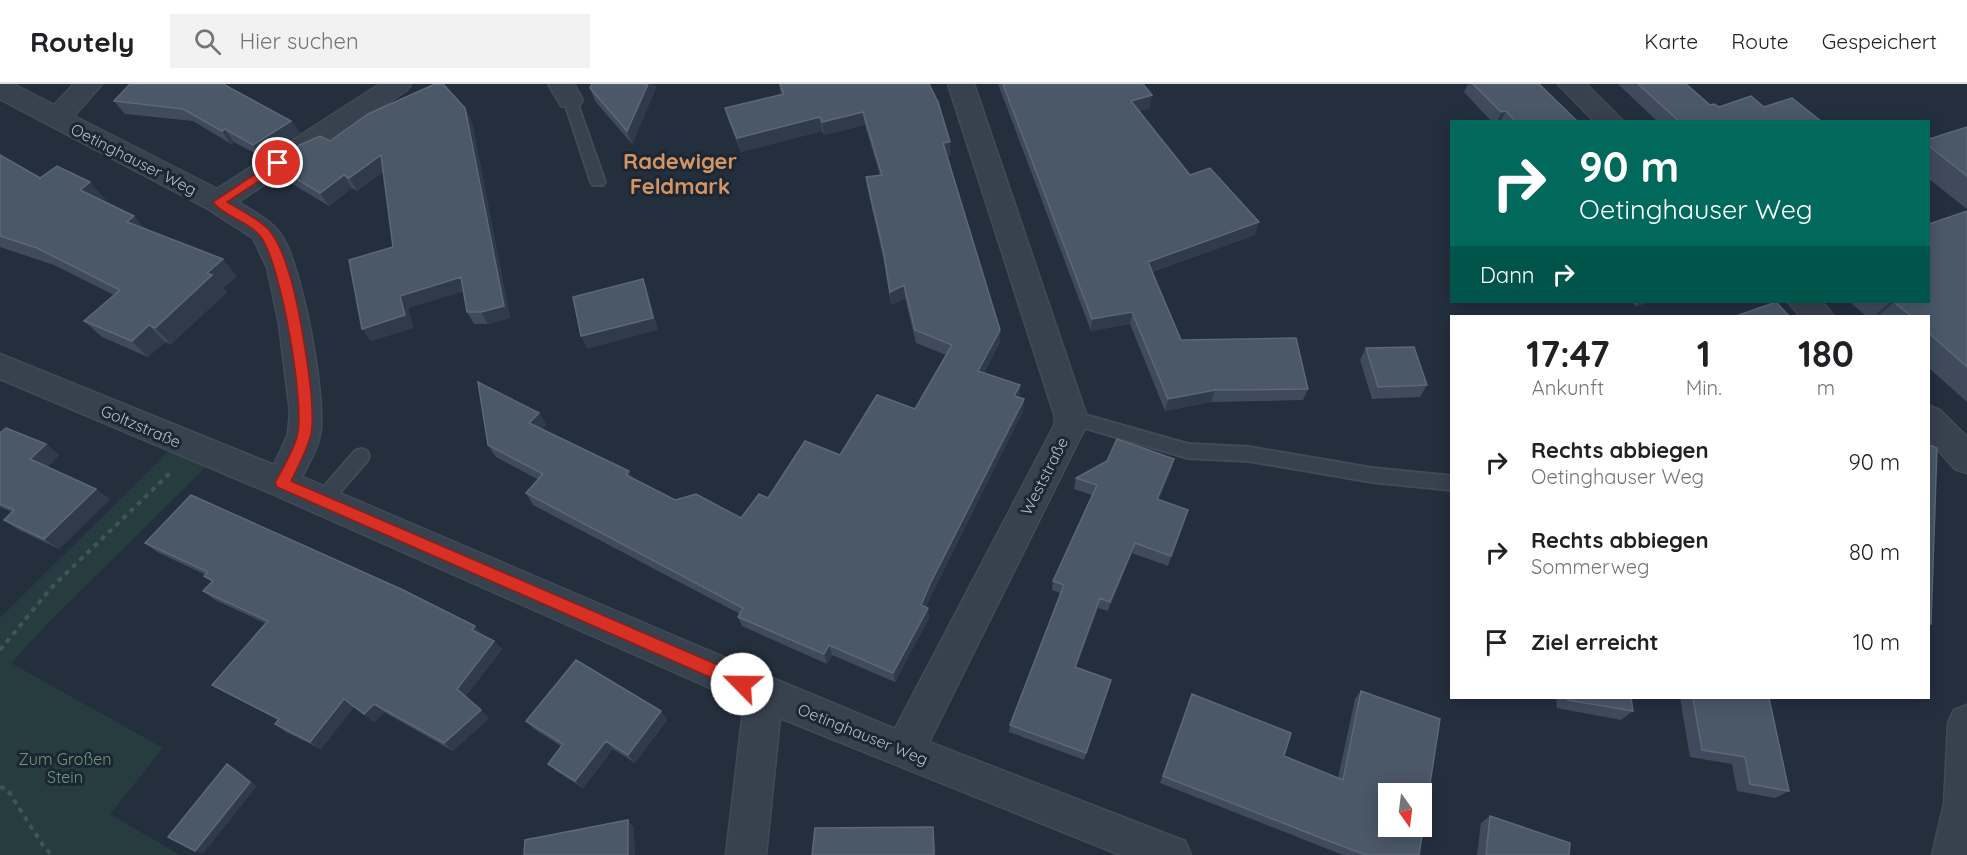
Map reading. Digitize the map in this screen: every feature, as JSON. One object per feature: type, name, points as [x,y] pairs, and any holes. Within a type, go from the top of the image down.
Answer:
[{"type":"street","points":[[57,119],[89,84]]},
{"type":"street","points":[[218,202],[398,84]]},
{"type":"street","name":"Weststraße","points":[[904,751],[1070,426],[1071,417],[961,84]]},
{"type":"street","points":[[1571,84],[1609,120]]},
{"type":"street","name":"Oetinghauser Weg","points":[[0,88],[218,202],[263,231],[272,243],[282,267],[294,324],[306,412],[304,434],[298,452],[282,483],[764,693],[904,751],[1171,855]]},
{"type":"street","points":[[1804,303],[1818,315]]},
{"type":"street","name":"Goltzstraße","points":[[0,366],[195,449],[282,483]]},
{"type":"street","points":[[1930,420],[1967,459]]},
{"type":"street","points":[[746,855],[764,693]]},
{"type":"street","points":[[1952,855],[1964,804],[1967,723]]},
{"type":"lane","points":[[565,92],[598,182]]},
{"type":"lane","points":[[1071,417],[1188,451],[1249,454],[1372,475],[1450,483]]},
{"type":"lane","points":[[322,501],[361,456]]},
{"type":"path","points":[[0,650],[51,588],[195,449]]},
{"type":"path","points":[[0,787],[7,789],[44,847],[52,855]]},
{"type":"green space","name":"Zum Großen Stein","points":[[171,449],[209,464],[49,622],[11,663],[163,748],[110,814],[180,855],[0,855],[0,618]]},
{"type":"building","points":[[130,84],[223,84],[291,121],[253,145],[183,109],[114,101]]},
{"type":"building","points":[[435,84],[443,84],[465,108],[504,306],[481,312],[467,312],[461,277],[400,296],[405,315],[362,329],[349,260],[393,247],[381,155],[349,178],[344,175],[320,193],[285,172],[293,166],[279,159],[300,145],[320,136],[330,141],[368,114]]},
{"type":"building","points":[[592,84],[648,84],[627,131],[590,88]]},
{"type":"building","points":[[780,84],[929,84],[938,102],[950,142],[943,143],[1000,330],[978,371],[1020,385],[1014,396],[1024,399],[930,584],[921,605],[928,608],[893,673],[829,645],[824,654],[738,617],[743,608],[526,493],[543,474],[488,445],[478,382],[539,413],[529,423],[629,471],[626,475],[675,500],[696,494],[741,518],[759,494],[768,498],[805,441],[840,455],[877,395],[915,409],[952,345],[915,330],[904,285],[890,292],[883,249],[866,177],[882,175],[863,112],[822,122],[820,117],[737,138],[725,108],[784,94]]},
{"type":"building","points":[[1003,84],[1143,84],[1152,95],[1131,101],[1190,175],[1210,168],[1259,222],[1148,262],[1181,340],[1296,338],[1308,389],[1215,390],[1168,399],[1132,312],[1092,319]]},
{"type":"building","points":[[1473,84],[1539,84],[1576,120],[1514,120],[1506,111],[1501,112]]},
{"type":"building","points":[[1638,84],[1686,84],[1710,105],[1714,104],[1719,107],[1751,96],[1764,107],[1792,98],[1820,120],[1678,120]]},
{"type":"building","points":[[1967,127],[1967,176],[1930,147],[1930,139]]},
{"type":"building","points":[[0,155],[40,178],[57,166],[90,182],[80,190],[134,216],[127,222],[223,259],[207,273],[212,275],[155,328],[149,325],[132,341],[84,321],[120,290],[37,248],[0,236]]},
{"type":"building","points":[[1967,211],[1967,367],[1930,334],[1930,315],[1910,315],[1895,303],[1930,303],[1930,224]]},
{"type":"building","points":[[643,279],[653,318],[581,336],[573,297]]},
{"type":"building","points":[[1777,303],[1788,315],[1739,315]]},
{"type":"building","points":[[1414,347],[1427,385],[1378,387],[1366,348]]},
{"type":"building","points":[[6,428],[46,444],[30,459],[96,489],[44,539],[4,520],[14,510],[0,504],[0,433]]},
{"type":"building","points":[[1117,439],[1174,459],[1157,499],[1188,510],[1171,556],[1135,543],[1110,602],[1100,598],[1075,667],[1111,680],[1086,753],[1010,725],[1064,585],[1053,581],[1097,485],[1076,478],[1107,461]]},
{"type":"building","points":[[1930,445],[1937,448],[1930,624]]},
{"type":"building","points":[[191,495],[401,589],[475,626],[472,630],[494,641],[457,689],[481,710],[444,743],[374,704],[364,714],[344,699],[310,742],[275,724],[279,719],[212,685],[268,621],[203,591],[213,581],[204,576],[208,572],[145,543]]},
{"type":"building","points":[[576,660],[661,711],[628,755],[606,741],[575,781],[548,764],[563,744],[526,721]]},
{"type":"building","points":[[1361,691],[1440,719],[1430,783],[1378,783],[1378,837],[1422,837],[1419,855],[1366,855],[1163,776],[1192,694],[1291,733],[1284,756],[1343,780]]},
{"type":"building","points":[[1631,699],[1633,711],[1568,700]]},
{"type":"building","points":[[1693,699],[1769,699],[1789,791],[1750,784],[1745,757],[1702,750]]},
{"type":"building","points":[[227,764],[250,782],[195,851],[168,837]]},
{"type":"building","points":[[1490,816],[1570,843],[1569,855],[1486,855]]},
{"type":"building","points":[[628,820],[628,855],[524,855],[525,840]]},
{"type":"building","points":[[933,827],[934,855],[812,855],[815,828]]},
{"type":"district","name":"Radewiger Feldmark","points":[[680,174]]},
{"type":"route","points":[[278,163],[218,202],[263,231],[272,243],[282,267],[294,324],[306,412],[304,434],[298,452],[282,483],[742,684]]}]
